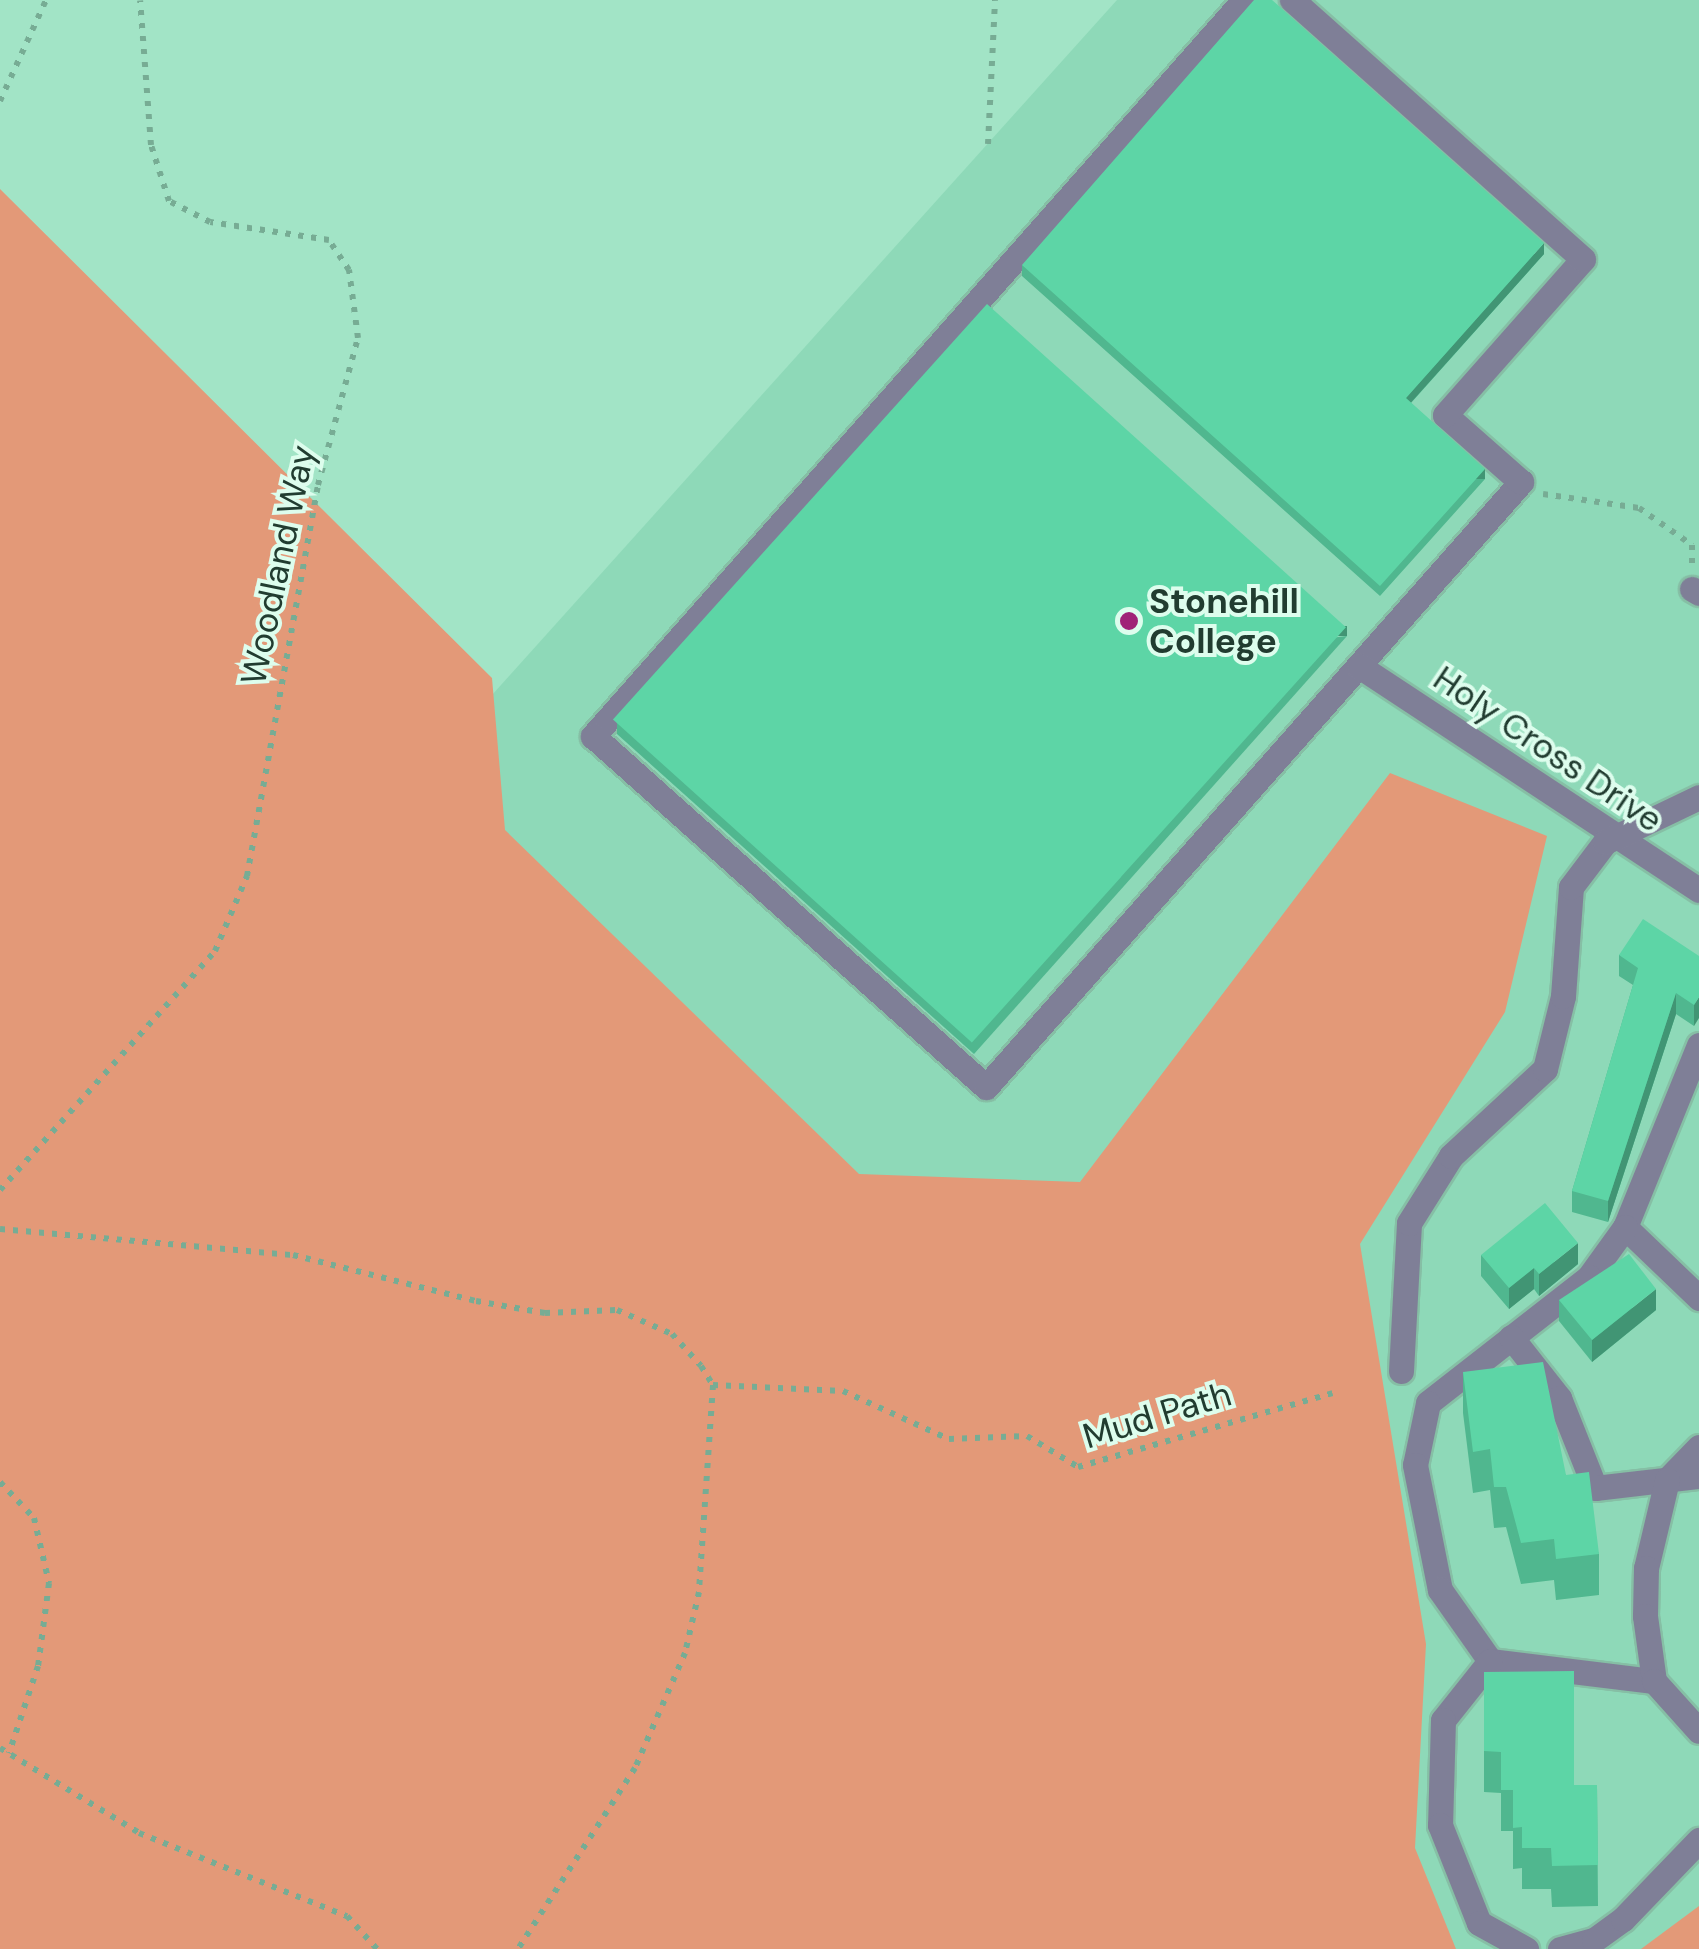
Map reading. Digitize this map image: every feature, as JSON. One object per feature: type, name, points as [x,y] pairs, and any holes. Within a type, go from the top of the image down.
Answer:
[{"type":"lane","points":[[1244,0],[593,736],[986,1088],[1521,482],[1444,415],[1583,259],[1292,0]]},
{"type":"lane","name":"Holy Cross Drive","points":[[1359,666],[1699,890]]},
{"type":"lane","points":[[1401,1371],[1409,1223],[1450,1156],[1545,1069],[1563,996],[1571,887],[1614,836],[1699,797]]},
{"type":"lane","points":[[1654,1682],[1490,1661],[1440,1590],[1415,1433],[1447,1383],[1589,1276],[1625,1227],[1699,1045]]},
{"type":"lane","points":[[1625,1227],[1699,1298]]},
{"type":"lane","points":[[1510,1337],[1559,1398],[1590,1484],[1699,1476]]},
{"type":"lane","points":[[1699,1447],[1667,1480],[1646,1568],[1654,1682],[1699,1731]]},
{"type":"lane","points":[[1490,1661],[1443,1720],[1440,1825],[1478,1923],[1526,1949]]},
{"type":"lane","points":[[1560,1949],[1594,1940],[1623,1919],[1699,1840]]},
{"type":"path","points":[[0,101],[46,0]]},
{"type":"path","name":"Woodland Way","points":[[0,1190],[215,951],[246,876],[318,485],[358,338],[349,270],[329,240],[210,222],[169,201],[150,145],[140,0]]},
{"type":"path","points":[[988,144],[995,0]]},
{"type":"path","points":[[1521,482],[1561,503],[1639,508],[1692,545],[1696,591]]},
{"type":"path","points":[[0,1230],[293,1255],[476,1301],[617,1310],[672,1334],[713,1386],[699,1592],[685,1653],[635,1768],[518,1949]]},
{"type":"path","name":"Mud Path","points":[[713,1386],[843,1392],[949,1438],[1027,1436],[1078,1467],[1332,1394]]},
{"type":"path","points":[[0,1482],[34,1518],[48,1582],[38,1666],[9,1753]]},
{"type":"path","points":[[0,1748],[139,1833],[347,1916],[377,1949]]},
{"type":"shaded area","name":"Stonehill College","points":[[1117,0],[1699,0],[1699,1949],[0,1949],[0,1242]]},
{"type":"shaded area","points":[[0,189],[492,678],[505,830],[859,1174],[1080,1182],[1390,773],[1547,836],[1505,1012],[1360,1244],[1426,1644],[1415,1848],[1456,1949],[0,1949]]},
{"type":"shaded area","points":[[1699,1906],[1699,1949],[1641,1949]]},
{"type":"building","points":[[1254,0],[1272,0],[1544,243],[1406,398],[1485,469],[1380,586],[1022,265]]},
{"type":"building","points":[[987,304],[1346,627],[972,1043],[613,719]]},
{"type":"building","points":[[1643,919],[1699,956],[1699,997],[1694,1005],[1676,993],[1608,1201],[1572,1191],[1638,968],[1619,955]]},
{"type":"building","points":[[1545,1203],[1578,1243],[1539,1274],[1534,1268],[1509,1288],[1481,1255]]},
{"type":"building","points":[[1629,1254],[1656,1289],[1592,1340],[1559,1300]]},
{"type":"building","points":[[1543,1362],[1566,1475],[1589,1472],[1599,1554],[1556,1559],[1554,1539],[1521,1543],[1506,1487],[1494,1487],[1490,1449],[1473,1452],[1463,1372]]},
{"type":"building","points":[[1574,1671],[1574,1785],[1597,1785],[1598,1865],[1552,1866],[1551,1848],[1522,1848],[1522,1827],[1513,1828],[1513,1790],[1501,1790],[1501,1752],[1484,1751],[1484,1672]]},
{"type":"place","name":"Stonehill College","points":[[1129,621]]}]
